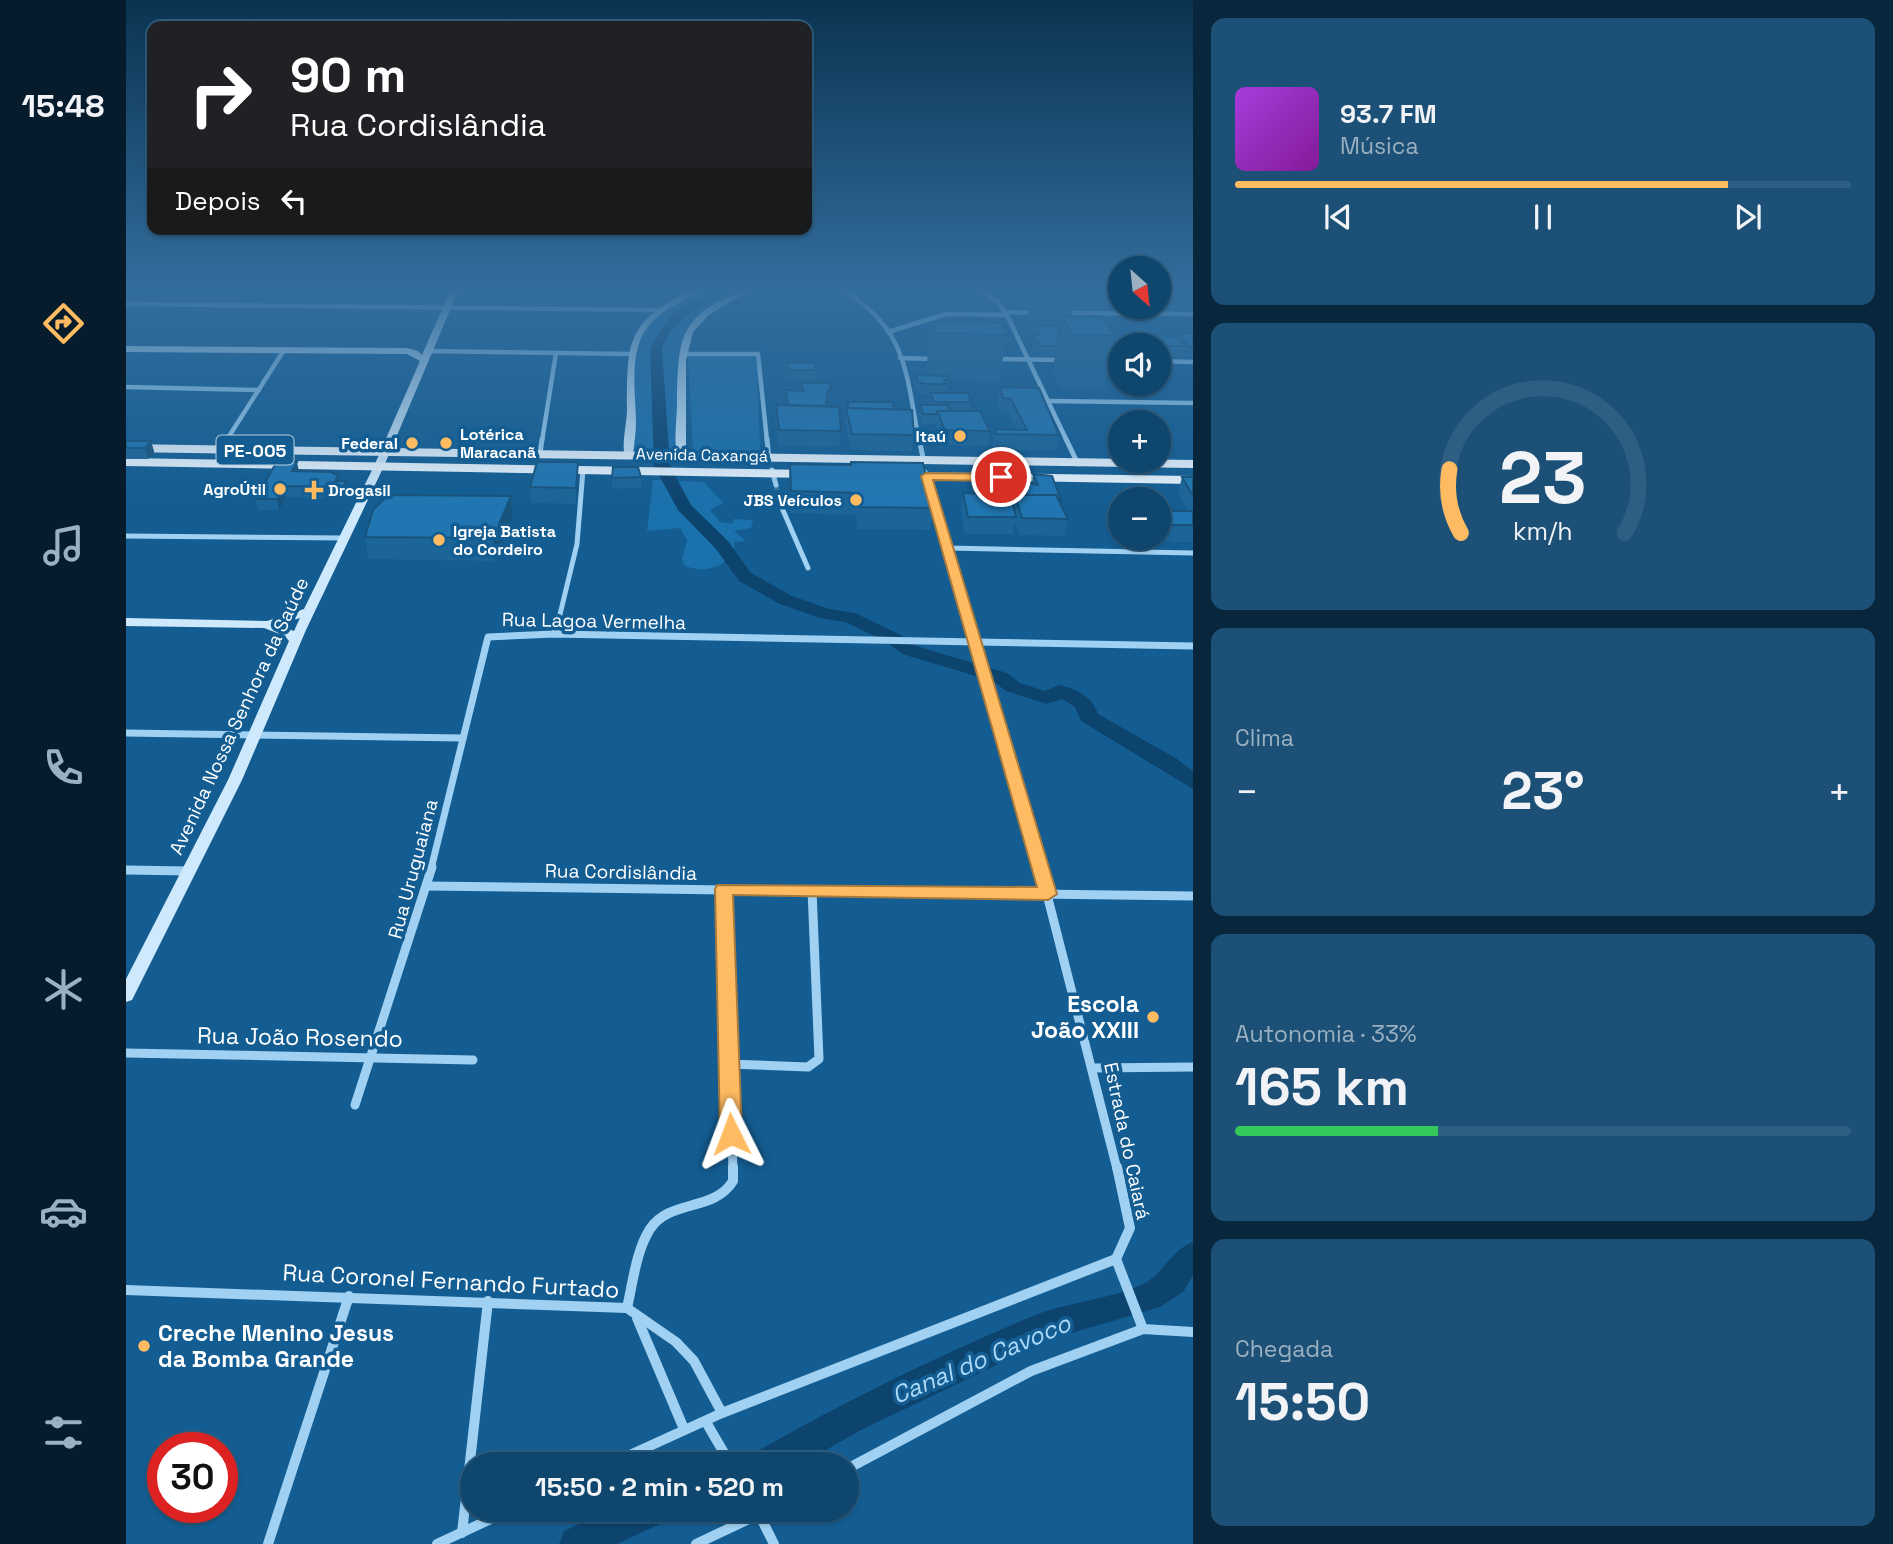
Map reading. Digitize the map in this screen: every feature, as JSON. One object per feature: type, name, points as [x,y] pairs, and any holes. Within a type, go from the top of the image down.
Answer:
[{"type":"main road","name":"Avenida Caxangá","points":[[126,448],[679,456],[824,474]]},
{"type":"main road","name":"Avenida Caxangá","points":[[126,462],[685,472],[1077,463],[1193,464]]},
{"type":"main road","name":"Avenida Caxangá","points":[[888,475],[925,468],[1193,480]]},
{"type":"street","points":[[220,449],[277,361]]},
{"type":"street","name":"Avenida Nossa Senhora da Saúde","points":[[126,996],[254,735],[295,640],[379,466],[423,361]]},
{"type":"street","points":[[540,454],[555,361]]},
{"type":"street","points":[[630,361],[630,455]]},
{"type":"street","points":[[679,456],[683,361]]},
{"type":"street","points":[[759,361],[772,469]]},
{"type":"street","name":"Estrada do Caiará","points":[[901,361],[925,468],[1048,894],[1093,1068],[1130,1228],[1119,1264]]},
{"type":"street","points":[[1031,361],[1077,463]]},
{"type":"street","points":[[1171,361],[1193,362]]},
{"type":"street","points":[[126,387],[259,390]]},
{"type":"street","points":[[1049,401],[1193,402]]},
{"type":"street","points":[[554,634],[560,623],[577,544],[583,470]]},
{"type":"street","points":[[782,508],[808,568]]},
{"type":"street","points":[[126,536],[344,537]]},
{"type":"street","points":[[948,548],[1193,553]]},
{"type":"street","points":[[267,624],[309,611]]},
{"type":"street","points":[[126,622],[267,624],[277,626],[295,640]]},
{"type":"street","name":"Rua Lagoa Vermelha","points":[[488,637],[554,634],[975,644]]},
{"type":"street","name":"Rua Uruguaiana","points":[[355,1105],[427,886],[488,637]]},
{"type":"street","points":[[975,644],[1193,646]]},
{"type":"street","points":[[126,733],[463,738]]},
{"type":"street","points":[[126,870],[188,871]]},
{"type":"street","name":"Rua Cordislândia","points":[[427,886],[1193,896]]},
{"type":"street","points":[[627,1308],[646,1238],[653,1224],[663,1215],[720,1199],[729,1192],[733,1181],[723,889]]},
{"type":"street","points":[[727,1064],[808,1067],[819,1059],[812,890]]},
{"type":"street","name":"Rua João Rosendo","points":[[126,1053],[473,1060]]},
{"type":"street","points":[[1093,1068],[1193,1067]]},
{"type":"street","points":[[635,1452],[684,1429],[708,1426],[722,1413],[1119,1264],[1142,1323]]},
{"type":"street","name":"Rua Coronel Fernando Furtado","points":[[126,1290],[627,1308],[636,1317],[676,1342],[694,1361],[722,1413]]},
{"type":"street","points":[[268,1544],[349,1296]]},
{"type":"street","points":[[462,1532],[488,1301]]},
{"type":"street","points":[[636,1317],[684,1429]]},
{"type":"street","points":[[859,1463],[1031,1371],[1142,1323],[1193,1332]]},
{"type":"street","points":[[708,1426],[723,1452]]},
{"type":"street","points":[[437,1544],[484,1522]]},
{"type":"street","points":[[696,1544],[741,1522]]},
{"type":"street","points":[[766,1522],[774,1544]]},
{"type":"shaded area","points":[[635,361],[682,361],[679,450],[633,449]]},
{"type":"shaded area","points":[[688,361],[758,361],[760,451],[693,451]]},
{"type":"shaded area","points":[[653,480],[704,482],[723,503],[710,510],[720,522],[732,524],[734,519],[753,520],[751,528],[734,531],[746,541],[734,542],[734,553],[717,566],[699,569],[685,566],[682,560],[687,540],[680,528],[647,531]]},
{"type":"building","points":[[786,362],[815,363],[816,370],[789,370]]},
{"type":"building","points":[[917,375],[948,376],[949,380],[944,380],[946,384],[924,384],[917,381]]},
{"type":"building","points":[[800,383],[830,383],[831,390],[828,390],[826,406],[788,405],[786,390],[804,391]]},
{"type":"building","points":[[1000,387],[1039,388],[1059,435],[996,434],[995,429],[1027,430],[1011,399],[1003,398]]},
{"type":"building","points":[[930,393],[968,393],[971,402],[934,402]]},
{"type":"building","points":[[848,402],[892,402],[895,410],[848,408]]},
{"type":"building","points":[[776,405],[839,407],[841,431],[779,430]]},
{"type":"building","points":[[920,405],[948,405],[951,411],[923,414]]},
{"type":"building","points":[[846,408],[912,410],[914,435],[852,434]]},
{"type":"building","points":[[937,411],[980,411],[990,431],[945,430]]},
{"type":"building","points":[[126,441],[151,441],[145,448],[126,448]]},
{"type":"building","points":[[277,461],[297,462],[292,471],[331,472],[338,476],[335,481],[346,481],[343,487],[284,486],[277,499],[256,499]]},
{"type":"building","points":[[537,462],[578,462],[576,488],[530,487]]},
{"type":"building","points":[[851,462],[923,463],[933,508],[860,507],[858,493],[791,491],[790,464],[851,465]]},
{"type":"building","points":[[613,467],[638,467],[641,477],[612,478]]},
{"type":"building","points":[[1033,474],[1052,476],[1061,500],[1058,500],[1056,495],[1027,495],[1023,481],[1038,485]]},
{"type":"building","points":[[970,476],[1018,476],[1022,487],[1011,487],[1009,482],[975,482],[974,487]]},
{"type":"building","points":[[1182,477],[1193,477],[1193,496]]},
{"type":"building","points":[[975,482],[1009,482],[1014,496],[977,494]]},
{"type":"building","points":[[963,493],[1011,495],[1016,517],[968,517]]},
{"type":"building","points":[[388,495],[511,496],[493,538],[365,537],[373,510]]},
{"type":"building","points":[[1015,495],[1056,495],[1068,519],[1022,518]]},
{"type":"building","points":[[1171,511],[1193,511],[1193,525],[1171,525]]},
{"type":"waterway","name":"Canal do Cavoco","points":[[657,361],[662,466],[684,507],[722,545],[745,577],[786,600],[826,614],[849,617],[893,638],[909,650],[1000,677],[1013,687],[1047,698],[1059,691],[1069,695],[1082,703],[1088,717],[1170,763],[1193,782]]},
{"type":"waterway","name":"Canal do Cavoco","points":[[789,1452],[849,1418],[1043,1327],[1149,1297],[1172,1282],[1185,1261],[1193,1256]]},
{"type":"waterway","name":"Canal do Cavoco","points":[[577,1544],[624,1522]]},
{"type":"tunnel","points":[[776,485],[782,508]]},
{"type":"place","name":"Itaú","points":[[960,436]]},
{"type":"place","name":"Federal","points":[[412,443]]},
{"type":"place","name":"Lotérica Maracanã","points":[[446,443]]},
{"type":"place","name":"AgroÚtil","points":[[280,489]]},
{"type":"place","name":"Drogasil","points":[[314,490]]},
{"type":"place","name":"JBS Veículos","points":[[856,500]]},
{"type":"place","name":"Igreja Batista do Cordeiro","points":[[439,540]]},
{"type":"place","name":"Escola João XXIII","points":[[1153,1017]]},
{"type":"place","name":"Creche Menino Jesus da Bomba Grande","points":[[144,1346]]},
{"type":"route","points":[[731,1134],[723,889],[1048,894],[926,476],[1001,477]]}]
